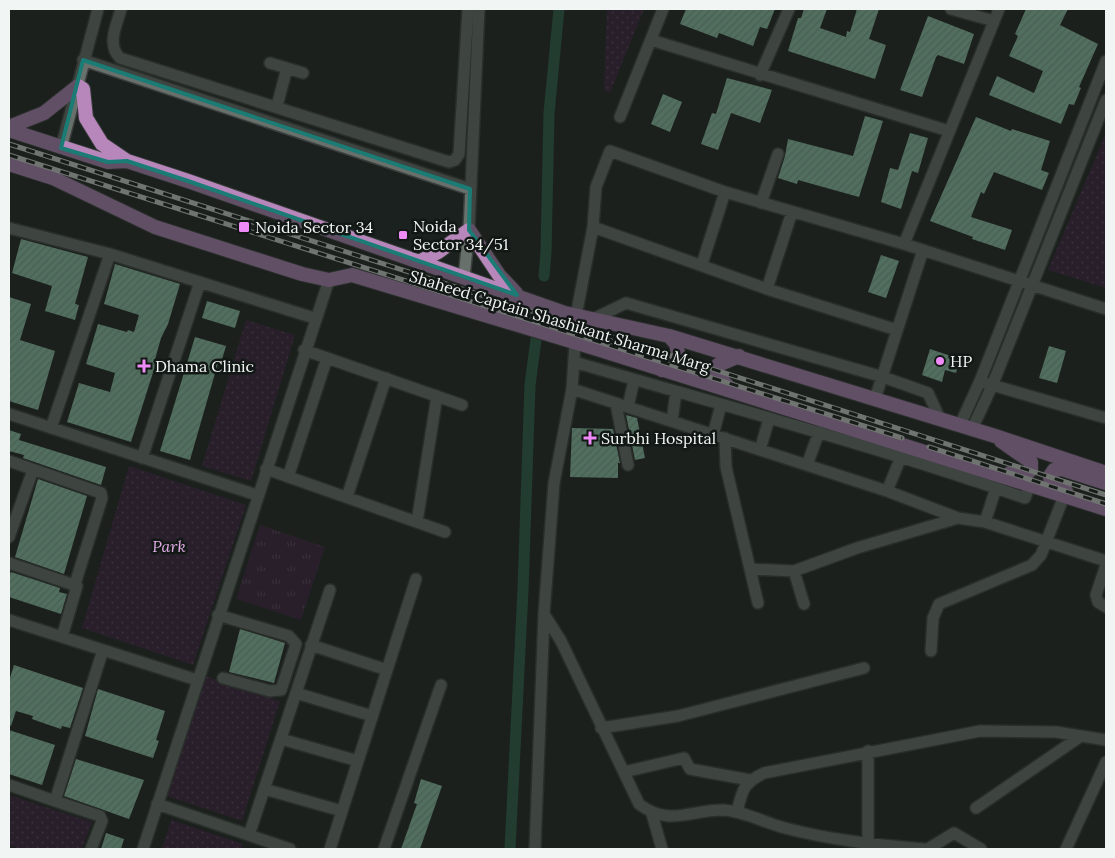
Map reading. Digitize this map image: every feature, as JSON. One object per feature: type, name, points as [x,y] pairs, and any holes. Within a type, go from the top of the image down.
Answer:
[{"type":"main road","points":[[9,128],[44,113],[78,86],[83,89],[86,118],[102,144],[127,161]]},
{"type":"main road","name":"Shaheed Captain Shashikant Sharma Marg","points":[[9,128],[61,148],[108,162],[127,161],[305,220],[419,262],[571,314],[670,336],[738,356],[995,436],[1106,474]]},
{"type":"main road","name":"Shaheed Captain Shashikant Sharma Marg","points":[[9,164],[53,178],[155,227],[302,274],[328,280],[352,275],[1106,509]]},
{"type":"main road","points":[[419,262],[438,252],[470,230],[499,275],[522,297]]},
{"type":"main road","points":[[662,370],[672,366],[679,357],[676,344],[670,336]]},
{"type":"main road","points":[[734,392],[723,383],[717,374],[718,365],[738,356]]},
{"type":"main road","points":[[987,471],[1006,471],[1023,476],[1031,469],[1029,459],[1015,452],[995,436]]},
{"type":"main road","points":[[1106,483],[1058,469],[1050,476],[1054,486],[1106,509]]},
{"type":"street","points":[[61,148],[98,9]]},
{"type":"street","points":[[122,9],[112,41],[114,52],[120,58],[277,106],[449,162],[454,160],[459,154],[475,9]]},
{"type":"street","points":[[464,276],[470,230],[475,9]]},
{"type":"street","points":[[620,117],[663,9]]},
{"type":"street","points":[[760,75],[789,9]]},
{"type":"street","points":[[951,9],[994,21]]},
{"type":"street","points":[[904,244],[948,131],[999,9]]},
{"type":"street","points":[[651,40],[760,75],[948,131]]},
{"type":"street","points":[[83,60],[470,189]]},
{"type":"street","points":[[966,427],[980,381],[1106,61]]},
{"type":"street","points":[[270,63],[303,73]]},
{"type":"street","points":[[277,106],[287,68]]},
{"type":"street","points":[[966,427],[992,386],[1106,100]]},
{"type":"street","points":[[571,314],[593,226],[596,187],[610,151],[725,192],[904,244],[1106,309]]},
{"type":"street","points":[[761,203],[778,154]]},
{"type":"street","points":[[702,264],[725,192]]},
{"type":"street","points":[[767,289],[792,212]]},
{"type":"street","points":[[593,226],[767,289],[897,330]]},
{"type":"street","points":[[10,231],[110,254],[314,318]]},
{"type":"street","points":[[875,398],[923,250]]},
{"type":"street","points":[[51,428],[110,254]]},
{"type":"street","points":[[142,849],[314,318],[328,280]]},
{"type":"street","points":[[142,458],[200,282]]},
{"type":"street","points":[[593,319],[626,303],[883,377],[928,393],[940,419]]},
{"type":"street","points":[[534,849],[544,614],[554,483],[572,389],[575,344]]},
{"type":"street","points":[[304,350],[462,405]]},
{"type":"street","points":[[288,477],[327,358]]},
{"type":"street","points":[[574,362],[819,432],[1024,498],[1030,485]]},
{"type":"street","points":[[347,497],[386,378]]},
{"type":"street","points":[[628,407],[634,380]]},
{"type":"street","points":[[980,381],[1106,418]]},
{"type":"street","points":[[572,389],[887,490],[958,518],[984,522],[1106,563],[1096,595],[1098,602],[1106,608]]},
{"type":"street","points":[[672,421],[676,392]]},
{"type":"street","points":[[417,522],[436,396]]},
{"type":"street","points":[[616,404],[628,465]]},
{"type":"street","points":[[713,435],[720,405]]},
{"type":"street","points":[[9,414],[257,495]]},
{"type":"street","points":[[760,450],[769,419]]},
{"type":"street","points":[[807,465],[819,432]]},
{"type":"street","points":[[725,438],[726,467],[758,603]]},
{"type":"street","points":[[887,490],[901,457]]},
{"type":"street","points":[[9,461],[101,494],[102,498],[62,637]]},
{"type":"street","points":[[266,469],[445,532]]},
{"type":"street","points":[[9,538],[33,470]]},
{"type":"street","points":[[984,522],[996,488]]},
{"type":"street","points":[[931,651],[933,618],[939,604],[1032,565],[1041,555],[1064,496]]},
{"type":"street","points":[[750,569],[794,571],[858,548],[958,518]]},
{"type":"street","points":[[9,563],[76,585]]},
{"type":"street","points":[[794,571],[804,604]]},
{"type":"street","points":[[330,849],[416,579]]},
{"type":"street","points":[[249,835],[330,590]]},
{"type":"street","points":[[544,614],[562,640],[639,804],[652,814],[666,817],[722,810],[737,812],[786,828],[868,844],[926,849],[954,833],[980,849]]},
{"type":"street","points":[[218,615],[289,636],[296,644],[281,690],[270,691],[223,678]]},
{"type":"street","points":[[9,620],[197,680]]},
{"type":"street","points":[[312,645],[387,670]]},
{"type":"street","points":[[55,801],[103,650]]},
{"type":"street","points":[[602,728],[678,716],[864,668]]},
{"type":"street","points":[[384,849],[441,685]]},
{"type":"street","points":[[296,693],[372,716]]},
{"type":"street","points":[[737,812],[742,790],[750,780],[764,773],[868,751],[980,732],[1056,732],[1106,740]]},
{"type":"street","points":[[976,808],[1081,736]]},
{"type":"street","points":[[281,739],[358,761]]},
{"type":"street","points":[[868,751],[868,844]]},
{"type":"street","points":[[624,772],[684,758],[690,769],[750,780]]},
{"type":"street","points":[[1066,849],[1106,762]]},
{"type":"street","points":[[9,785],[100,816],[102,821],[91,849]]},
{"type":"street","points":[[264,789],[342,811]]},
{"type":"street","points":[[157,804],[290,849]]},
{"type":"street","points":[[652,814],[662,849]]},
{"type":"highlighted area","points":[[83,60],[470,189],[469,230],[517,295],[127,161],[108,162],[61,148]]},
{"type":"green space","points":[[607,9],[644,9],[610,93],[604,90]]},
{"type":"green space","points":[[1106,133],[1106,288],[1048,270]]},
{"type":"green space","points":[[246,320],[295,335],[251,481],[202,466]]},
{"type":"green space","name":"Park","points":[[129,466],[246,505],[193,665],[82,628]]},
{"type":"green space","points":[[260,525],[325,547],[301,620],[236,599]]},
{"type":"green space","points":[[205,676],[280,701],[242,821],[167,796]]},
{"type":"green space","points":[[9,795],[92,822],[82,849],[22,849],[9,845]]},
{"type":"green space","points":[[171,820],[243,844],[241,849],[162,849]]},
{"type":"building","points":[[686,9],[775,9],[767,29],[760,27],[753,46],[719,33],[717,38],[680,24]]},
{"type":"building","points":[[804,9],[827,9],[820,28],[846,37],[847,31],[850,32],[857,9],[879,9],[869,39],[886,45],[875,79],[788,51],[798,18],[801,18]]},
{"type":"building","points":[[1026,9],[1068,9],[1060,25],[1098,44],[1079,87],[1081,88],[1074,105],[1069,104],[1061,124],[989,95],[997,76],[1034,93],[1043,71],[1009,56],[1018,36],[1015,34]]},
{"type":"building","points":[[928,16],[974,34],[964,64],[938,55],[936,57],[922,97],[900,90]]},
{"type":"building","points":[[727,78],[772,90],[760,123],[731,113],[718,150],[701,144],[712,113],[716,114]]},
{"type":"building","points":[[663,94],[682,102],[670,132],[651,124]]},
{"type":"building","points":[[865,116],[883,121],[859,197],[798,180],[797,184],[778,178],[788,139],[853,156]]},
{"type":"building","points":[[976,117],[1011,131],[1012,129],[1050,141],[1041,170],[1049,173],[1042,190],[994,172],[984,194],[981,192],[971,217],[1012,230],[1005,250],[972,239],[973,237],[930,221]]},
{"type":"building","points":[[910,133],[928,138],[918,173],[912,171],[901,209],[881,202],[890,168],[898,170]]},
{"type":"building","points":[[21,239],[88,257],[75,304],[79,305],[75,320],[45,311],[52,286],[12,273]]},
{"type":"building","points":[[881,255],[899,261],[886,298],[868,292]]},
{"type":"building","points":[[115,264],[180,284],[168,324],[161,338],[154,363],[156,363],[131,442],[67,422],[79,383],[110,392],[115,373],[86,364],[98,324],[127,332],[128,330],[134,332],[139,315],[104,304]]},
{"type":"building","points":[[9,297],[31,304],[20,340],[55,351],[38,410],[9,401]]},
{"type":"building","points":[[207,301],[240,311],[235,328],[202,318]]},
{"type":"building","points":[[195,337],[226,346],[221,363],[218,363],[190,460],[160,451]]},
{"type":"building","points":[[1049,346],[1066,351],[1057,383],[1039,378]]},
{"type":"building","points":[[930,349],[960,359],[956,373],[945,370],[942,382],[922,375]]},
{"type":"building","points":[[626,415],[637,418],[645,458],[635,460]]},
{"type":"building","points":[[572,428],[613,429],[620,463],[618,463],[618,478],[570,477]]},
{"type":"building","points":[[9,430],[21,434],[19,440],[106,467],[101,485],[23,458],[24,455],[9,451]]},
{"type":"building","points":[[38,479],[87,496],[64,574],[15,557]]},
{"type":"building","points":[[11,572],[60,588],[59,592],[67,594],[61,614],[9,597],[9,575]]},
{"type":"building","points":[[240,629],[285,643],[274,683],[229,672]]},
{"type":"building","points":[[14,665],[83,688],[70,728],[62,726],[61,729],[32,719],[33,716],[16,711],[11,726],[9,725],[9,681]]},
{"type":"building","points":[[98,689],[165,711],[156,740],[159,741],[153,758],[85,736]]},
{"type":"building","points":[[9,730],[55,745],[42,785],[9,774]]},
{"type":"building","points":[[76,759],[144,780],[129,819],[64,796]]},
{"type":"building","points":[[421,779],[442,786],[420,849],[401,849],[417,804],[414,803]]},
{"type":"building","points":[[106,833],[124,839],[121,849],[101,849]]},
{"type":"waterway","points":[[544,276],[549,113],[559,9]]},
{"type":"waterway","points":[[510,849],[523,590],[530,385],[537,332]]},
{"type":"railway","points":[[9,144],[1106,495]]},
{"type":"railway","points":[[9,155],[902,438]]},
{"type":"railway","points":[[929,447],[1106,504]]},
{"type":"place","name":"Noida Sector 34","points":[[244,227]]},
{"type":"place","name":"Noida Sector 34/51","points":[[403,235]]},
{"type":"place","name":"HP","points":[[940,361]]},
{"type":"place","name":"Dhama Clinic","points":[[144,366]]},
{"type":"place","name":"Surbhi Hospital","points":[[590,438]]}]
